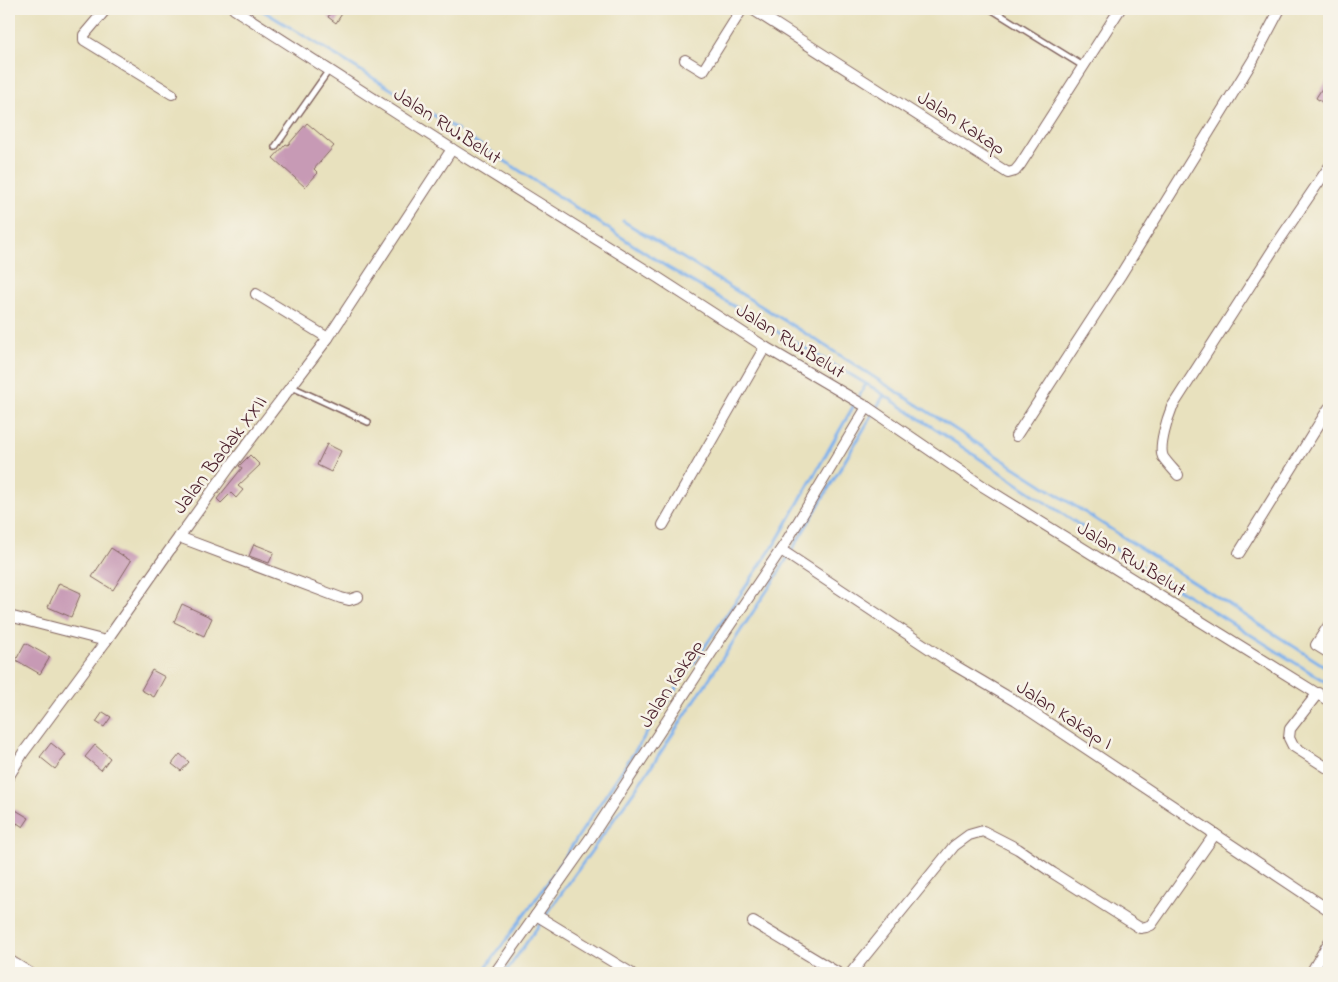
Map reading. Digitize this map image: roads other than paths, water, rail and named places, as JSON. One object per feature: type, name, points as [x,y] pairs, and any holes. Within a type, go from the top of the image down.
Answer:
[{"type":"street","points":[[106,9],[84,35],[84,40],[172,94]]},
{"type":"street","name":"Jalan RW.Belut","points":[[234,9],[765,346],[867,407],[984,487],[1329,701]]},
{"type":"street","points":[[685,60],[703,71],[742,9]]},
{"type":"street","name":"Jalan Kakap","points":[[752,9],[1008,173],[1015,171],[1020,166],[1120,9]]},
{"type":"street","points":[[1016,436],[1120,276],[1253,60],[1280,9]]},
{"type":"street","name":"Jalan Badak XXII","points":[[9,776],[23,753],[106,641],[229,468],[328,338],[452,149]]},
{"type":"street","points":[[1178,475],[1163,457],[1161,449],[1167,418],[1172,407],[1278,242],[1329,167]]},
{"type":"street","points":[[256,294],[328,338]]},
{"type":"street","points":[[663,525],[765,346]]},
{"type":"street","name":"Jalan Kakap","points":[[495,973],[591,838],[699,670],[781,550],[867,407]]},
{"type":"street","points":[[1239,553],[1329,408]]},
{"type":"street","points":[[179,537],[341,598],[349,600],[358,597]]},
{"type":"street","name":"Jalan Kakap I","points":[[781,550],[954,664],[1016,701],[1329,910]]},
{"type":"street","points":[[9,616],[106,641]]},
{"type":"street","points":[[1329,625],[1316,645],[1329,653]]},
{"type":"street","points":[[1318,693],[1290,729],[1289,738],[1293,746],[1329,769]]},
{"type":"street","points":[[851,973],[954,846],[968,835],[983,831],[1018,849],[1140,928],[1146,928],[1151,925],[1215,834]]},
{"type":"street","points":[[536,916],[631,973]]},
{"type":"street","points":[[753,922],[838,973]]},
{"type":"street","points":[[1311,973],[1329,942]]},
{"type":"street","points":[[13,966],[30,973]]},
{"type":"lane","points":[[991,9],[1084,67]]},
{"type":"lane","points":[[275,147],[329,69]]},
{"type":"lane","points":[[292,387],[368,422]]},
{"type":"waterway","points":[[260,9],[458,130]]},
{"type":"waterway","points":[[465,135],[667,267],[875,389],[1141,566],[1329,684]]},
{"type":"waterway","points":[[623,221],[816,340],[1329,669]]},
{"type":"waterway","points":[[482,973],[546,885],[776,542],[866,384]]},
{"type":"waterway","points":[[505,973],[651,767],[776,577],[884,395]]}]
